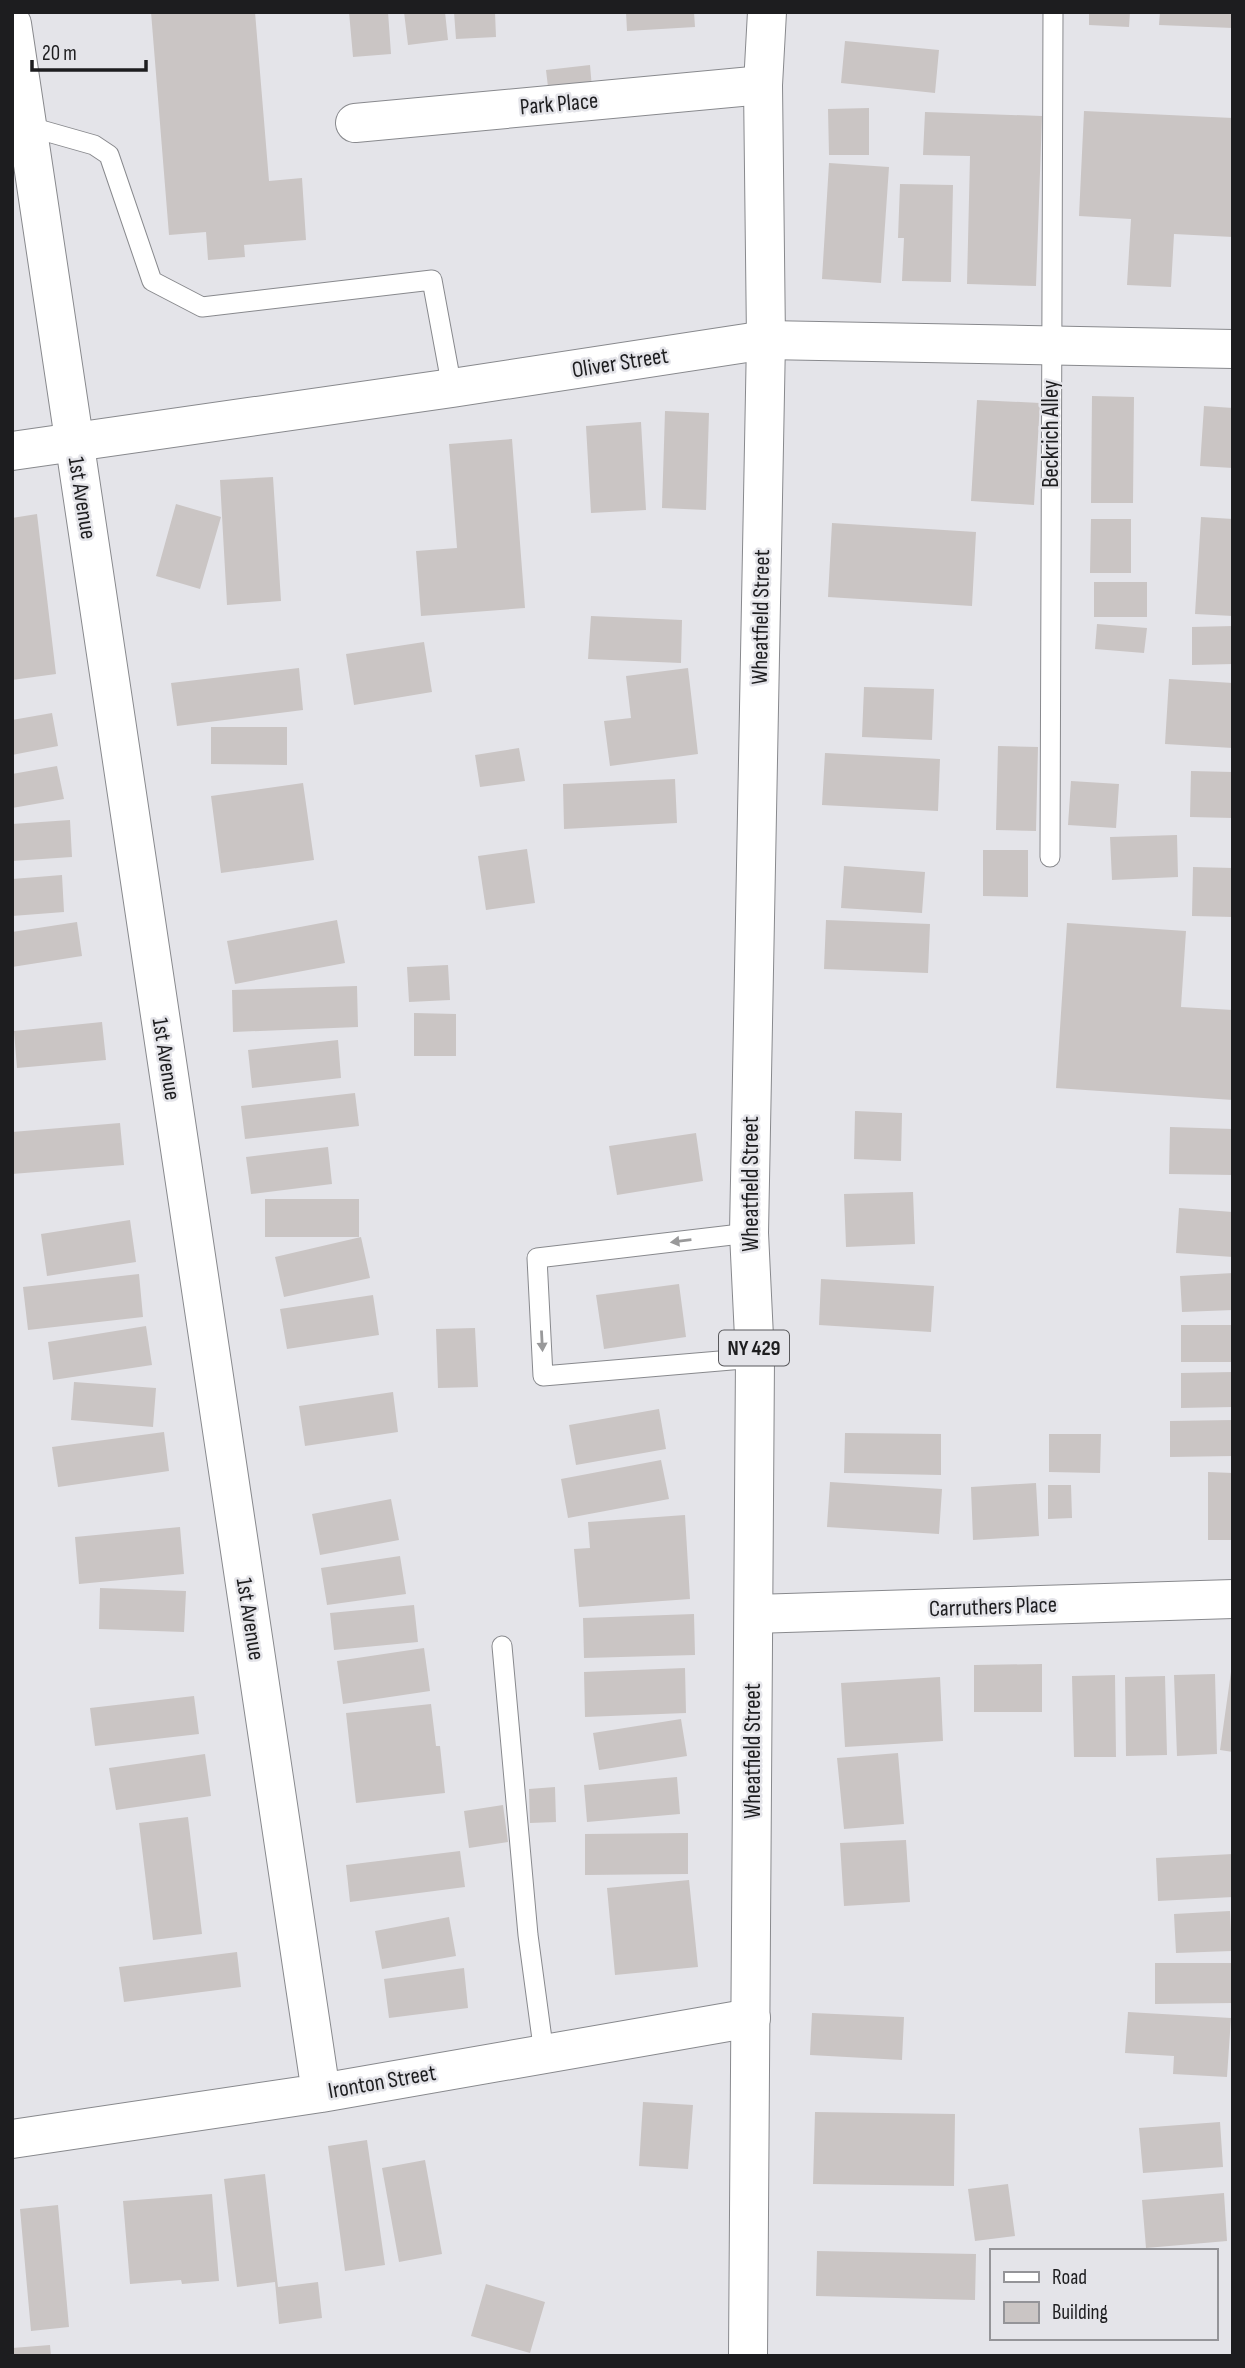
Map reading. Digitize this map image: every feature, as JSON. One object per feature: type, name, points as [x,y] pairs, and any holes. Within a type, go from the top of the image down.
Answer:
[{"type":"street","name":"Wheatfield Street","points":[[748,2356],[755,1358],[749,1233],[766,340],[763,85],[767,12]]},
{"type":"street","name":"1st Avenue","points":[[12,24],[321,2093]]},
{"type":"street","name":"Park Place","points":[[355,123],[763,85]]},
{"type":"street","name":"Oliver Street","points":[[12,451],[766,340],[1233,349]]},
{"type":"street","name":"Carruthers Place","points":[[754,1614],[1233,1599]]},
{"type":"street","name":"Ironton Street","points":[[12,2139],[321,2093],[751,2018]]},
{"type":"lane","name":"Beckrich Alley","points":[[1050,857],[1053,12]]},
{"type":"lane","points":[[27,125],[94,145],[109,155],[152,281],[202,307],[432,279],[452,388]]},
{"type":"lane","points":[[749,1233],[537,1258],[543,1376],[755,1358]]},
{"type":"lane","points":[[502,1646],[528,1935],[544,2054]]},
{"type":"building","points":[[151,12],[255,12],[269,181],[302,178],[306,240],[244,245],[245,257],[208,260],[206,232],[169,235]]},
{"type":"building","points":[[349,12],[388,12],[391,54],[353,57]]},
{"type":"building","points":[[404,12],[445,12],[448,40],[408,45]]},
{"type":"building","points":[[454,12],[495,12],[496,37],[456,39]]},
{"type":"building","points":[[626,12],[694,12],[695,27],[627,31]]},
{"type":"building","points":[[1089,12],[1130,12],[1129,27],[1089,25]]},
{"type":"building","points":[[1160,12],[1233,12],[1233,28],[1159,25]]},
{"type":"building","points":[[845,41],[939,50],[935,93],[841,83]]},
{"type":"building","points":[[590,65],[593,100],[550,104],[546,70]]},
{"type":"building","points":[[869,108],[869,155],[829,155],[828,109]]},
{"type":"building","points":[[1084,111],[1233,118],[1233,237],[1174,234],[1171,287],[1127,285],[1131,219],[1079,216]]},
{"type":"building","points":[[925,112],[1042,116],[1036,286],[967,284],[970,156],[923,155]]},
{"type":"building","points":[[829,163],[889,167],[881,283],[822,279]]},
{"type":"building","points":[[900,184],[953,185],[951,282],[902,281],[904,238],[898,238]]},
{"type":"building","points":[[1092,396],[1134,397],[1133,503],[1091,503]]},
{"type":"building","points":[[977,400],[1040,403],[1034,505],[971,501]]},
{"type":"building","points":[[1204,406],[1233,408],[1233,468],[1200,466]]},
{"type":"building","points":[[665,411],[709,413],[706,510],[662,508]]},
{"type":"building","points":[[641,422],[646,510],[591,513],[586,426]]},
{"type":"building","points":[[512,439],[525,608],[421,616],[416,551],[457,548],[449,444]]},
{"type":"building","points":[[273,477],[281,601],[227,605],[220,480]]},
{"type":"building","points":[[176,504],[221,517],[200,589],[156,576]]},
{"type":"building","points":[[37,514],[56,674],[12,680],[12,518]]},
{"type":"building","points":[[1201,517],[1233,519],[1233,616],[1195,614]]},
{"type":"building","points":[[1091,519],[1131,519],[1131,573],[1090,573]]},
{"type":"building","points":[[832,523],[976,532],[972,606],[828,597]]},
{"type":"building","points":[[1094,582],[1147,582],[1147,617],[1094,617]]},
{"type":"building","points":[[591,616],[682,620],[681,663],[588,659]]},
{"type":"building","points":[[1097,624],[1147,628],[1144,653],[1095,649]]},
{"type":"building","points":[[1233,626],[1233,664],[1192,665],[1192,627]]},
{"type":"building","points":[[424,642],[432,692],[354,705],[346,654]]},
{"type":"building","points":[[299,668],[303,710],[177,726],[171,683]]},
{"type":"building","points":[[688,668],[698,754],[610,766],[604,721],[631,718],[626,676]]},
{"type":"building","points":[[1169,679],[1233,683],[1233,748],[1165,744]]},
{"type":"building","points":[[864,687],[934,689],[932,740],[862,737]]},
{"type":"building","points":[[52,713],[58,746],[12,755],[12,720]]},
{"type":"building","points":[[211,727],[287,727],[287,765],[211,764]]},
{"type":"building","points":[[998,746],[1038,747],[1036,831],[996,830]]},
{"type":"building","points":[[519,748],[525,781],[480,787],[475,755]]},
{"type":"building","points":[[825,753],[940,759],[938,811],[822,805]]},
{"type":"building","points":[[57,766],[64,799],[12,808],[12,774]]},
{"type":"building","points":[[1191,771],[1233,772],[1233,818],[1190,817]]},
{"type":"building","points":[[675,779],[677,823],[564,829],[563,784]]},
{"type":"building","points":[[1071,781],[1119,784],[1116,828],[1068,825]]},
{"type":"building","points":[[303,783],[314,860],[221,873],[211,796]]},
{"type":"building","points":[[70,820],[72,857],[12,861],[12,824]]},
{"type":"building","points":[[1177,835],[1178,877],[1112,880],[1110,837]]},
{"type":"building","points":[[527,849],[535,903],[486,910],[478,856]]},
{"type":"building","points":[[983,850],[1028,850],[1028,897],[983,896]]},
{"type":"building","points":[[844,866],[925,872],[922,913],[841,908]]},
{"type":"building","points":[[1193,867],[1233,868],[1233,917],[1192,916]]},
{"type":"building","points":[[62,875],[64,912],[12,916],[12,879]]},
{"type":"building","points":[[337,920],[345,963],[235,984],[227,941]]},
{"type":"building","points":[[826,920],[930,924],[928,973],[824,969]]},
{"type":"building","points":[[77,922],[82,956],[12,967],[12,932]]},
{"type":"building","points":[[1067,923],[1186,931],[1181,1007],[1233,1010],[1233,1100],[1056,1088]]},
{"type":"building","points":[[448,965],[450,1000],[409,1002],[407,967]]},
{"type":"building","points":[[357,986],[358,1027],[233,1032],[232,990]]},
{"type":"building","points":[[414,1013],[456,1014],[456,1056],[414,1056]]},
{"type":"building","points":[[102,1022],[106,1060],[17,1068],[14,1031]]},
{"type":"building","points":[[338,1040],[341,1078],[252,1088],[248,1050]]},
{"type":"building","points":[[355,1093],[359,1126],[245,1139],[241,1106]]},
{"type":"building","points":[[855,1111],[902,1113],[901,1161],[854,1159]]},
{"type":"building","points":[[120,1123],[124,1165],[12,1174],[12,1132]]},
{"type":"building","points":[[1170,1127],[1233,1129],[1233,1175],[1169,1174]]},
{"type":"building","points":[[696,1133],[703,1181],[617,1195],[609,1146]]},
{"type":"building","points":[[328,1147],[332,1184],[251,1194],[246,1157]]},
{"type":"building","points":[[913,1192],[915,1244],[846,1247],[844,1194]]},
{"type":"building","points":[[265,1199],[359,1199],[359,1237],[265,1237]]},
{"type":"building","points":[[1179,1208],[1233,1212],[1233,1257],[1176,1253]]},
{"type":"building","points":[[130,1220],[136,1262],[47,1276],[41,1234]]},
{"type":"building","points":[[361,1237],[370,1278],[284,1297],[275,1257]]},
{"type":"building","points":[[1233,1273],[1233,1310],[1182,1312],[1180,1276]]},
{"type":"building","points":[[139,1274],[143,1317],[28,1330],[23,1287]]},
{"type":"building","points":[[821,1279],[934,1286],[931,1332],[819,1325]]},
{"type":"building","points":[[679,1284],[686,1337],[604,1349],[596,1295]]},
{"type":"building","points":[[373,1295],[379,1335],[287,1349],[280,1309]]},
{"type":"building","points":[[1181,1325],[1233,1325],[1233,1362],[1181,1362]]},
{"type":"building","points":[[146,1326],[152,1365],[53,1380],[48,1342]]},
{"type":"building","points":[[475,1328],[478,1387],[438,1388],[436,1329]]},
{"type":"building","points":[[1233,1372],[1233,1407],[1181,1408],[1181,1373]]},
{"type":"building","points":[[74,1382],[156,1388],[153,1427],[71,1420]]},
{"type":"building","points":[[393,1392],[398,1432],[305,1446],[299,1406]]},
{"type":"building","points":[[659,1409],[666,1449],[576,1465],[569,1425]]},
{"type":"building","points":[[1233,1420],[1233,1456],[1170,1457],[1170,1421]]},
{"type":"building","points":[[164,1432],[169,1471],[58,1487],[52,1447]]},
{"type":"building","points":[[845,1433],[941,1434],[941,1475],[844,1473]]},
{"type":"building","points":[[1049,1434],[1101,1434],[1100,1473],[1049,1472]]},
{"type":"building","points":[[661,1460],[669,1499],[568,1518],[561,1479]]},
{"type":"building","points":[[1208,1472],[1233,1473],[1233,1540],[1208,1540]]},
{"type":"building","points":[[830,1482],[942,1489],[939,1534],[827,1527]]},
{"type":"building","points":[[1036,1483],[1039,1536],[973,1540],[971,1487]]},
{"type":"building","points":[[1048,1485],[1071,1485],[1072,1518],[1048,1519]]},
{"type":"building","points":[[391,1499],[399,1540],[320,1555],[312,1514]]},
{"type":"building","points":[[685,1515],[690,1599],[579,1607],[574,1549],[590,1548],[588,1522]]},
{"type":"building","points":[[180,1527],[184,1574],[79,1584],[75,1537]]},
{"type":"building","points":[[400,1556],[406,1594],[327,1605],[321,1568]]},
{"type":"building","points":[[100,1588],[186,1591],[184,1632],[99,1629]]},
{"type":"building","points":[[414,1605],[418,1642],[334,1650],[330,1613]]},
{"type":"building","points":[[694,1614],[695,1655],[584,1658],[583,1618]]},
{"type":"building","points":[[424,1648],[430,1691],[343,1704],[337,1661]]},
{"type":"building","points":[[1042,1664],[1042,1712],[974,1712],[974,1665]]},
{"type":"building","points":[[685,1668],[686,1713],[585,1717],[584,1672]]},
{"type":"building","points":[[1233,1672],[1233,1752],[1220,1750]]},
{"type":"building","points":[[1215,1674],[1217,1754],[1177,1756],[1174,1675]]},
{"type":"building","points":[[1115,1675],[1116,1757],[1074,1757],[1072,1676]]},
{"type":"building","points":[[1165,1676],[1167,1755],[1126,1756],[1125,1677]]},
{"type":"building","points":[[940,1677],[943,1741],[845,1747],[841,1683]]},
{"type":"building","points":[[194,1696],[199,1734],[95,1746],[90,1708]]},
{"type":"building","points":[[431,1704],[436,1746],[440,1746],[445,1793],[356,1803],[346,1713]]},
{"type":"building","points":[[681,1719],[687,1756],[599,1770],[593,1733]]},
{"type":"building","points":[[898,1753],[904,1824],[844,1829],[837,1758]]},
{"type":"building","points":[[205,1754],[211,1796],[116,1810],[109,1768]]},
{"type":"building","points":[[677,1777],[680,1814],[587,1822],[584,1785]]},
{"type":"building","points":[[555,1787],[556,1822],[530,1823],[529,1789]]},
{"type":"building","points":[[503,1805],[508,1842],[469,1848],[464,1811]]},
{"type":"building","points":[[188,1817],[202,1934],[153,1940],[139,1823]]},
{"type":"building","points":[[688,1833],[688,1874],[585,1875],[585,1834]]},
{"type":"building","points":[[906,1840],[910,1902],[844,1906],[840,1843]]},
{"type":"building","points":[[460,1851],[465,1887],[350,1902],[346,1865]]},
{"type":"building","points":[[1233,1854],[1233,1897],[1158,1901],[1156,1858]]},
{"type":"building","points":[[689,1880],[698,1967],[615,1975],[607,1888]]},
{"type":"building","points":[[1230,1911],[1232,1951],[1176,1953],[1174,1914]]},
{"type":"building","points":[[449,1917],[456,1956],[382,1969],[375,1931]]},
{"type":"building","points":[[237,1952],[241,1987],[124,2002],[119,1967]]},
{"type":"building","points":[[1155,1963],[1233,1963],[1233,2003],[1155,2004]]},
{"type":"building","points":[[464,1968],[468,2008],[389,2018],[384,1979]]},
{"type":"building","points":[[1128,2012],[1231,2018],[1227,2077],[1173,2074],[1174,2056],[1125,2053]]},
{"type":"building","points":[[812,2013],[904,2017],[902,2060],[810,2055]]},
{"type":"building","points":[[643,2102],[693,2105],[688,2169],[639,2166]]},
{"type":"building","points":[[815,2112],[955,2114],[954,2186],[813,2184]]},
{"type":"building","points":[[1220,2122],[1223,2167],[1143,2173],[1139,2128]]},
{"type":"building","points":[[367,2140],[385,2265],[345,2271],[328,2146]]},
{"type":"building","points":[[425,2160],[442,2254],[399,2262],[382,2168]]},
{"type":"building","points":[[265,2174],[278,2287],[318,2282],[322,2318],[279,2324],[275,2282],[237,2287],[224,2179]]},
{"type":"building","points":[[1008,2184],[1015,2236],[975,2241],[968,2189]]},
{"type":"building","points":[[1224,2193],[1227,2241],[1146,2248],[1142,2200]]},
{"type":"building","points":[[212,2194],[219,2281],[182,2284],[181,2280],[130,2284],[123,2201]]},
{"type":"building","points":[[58,2205],[69,2327],[31,2331],[20,2209]]},
{"type":"building","points":[[817,2251],[976,2254],[975,2300],[816,2296]]},
{"type":"building","points":[[486,2284],[545,2302],[530,2353],[471,2336]]},
{"type":"building","points":[[50,2345],[51,2356],[12,2356],[12,2348]]}]
